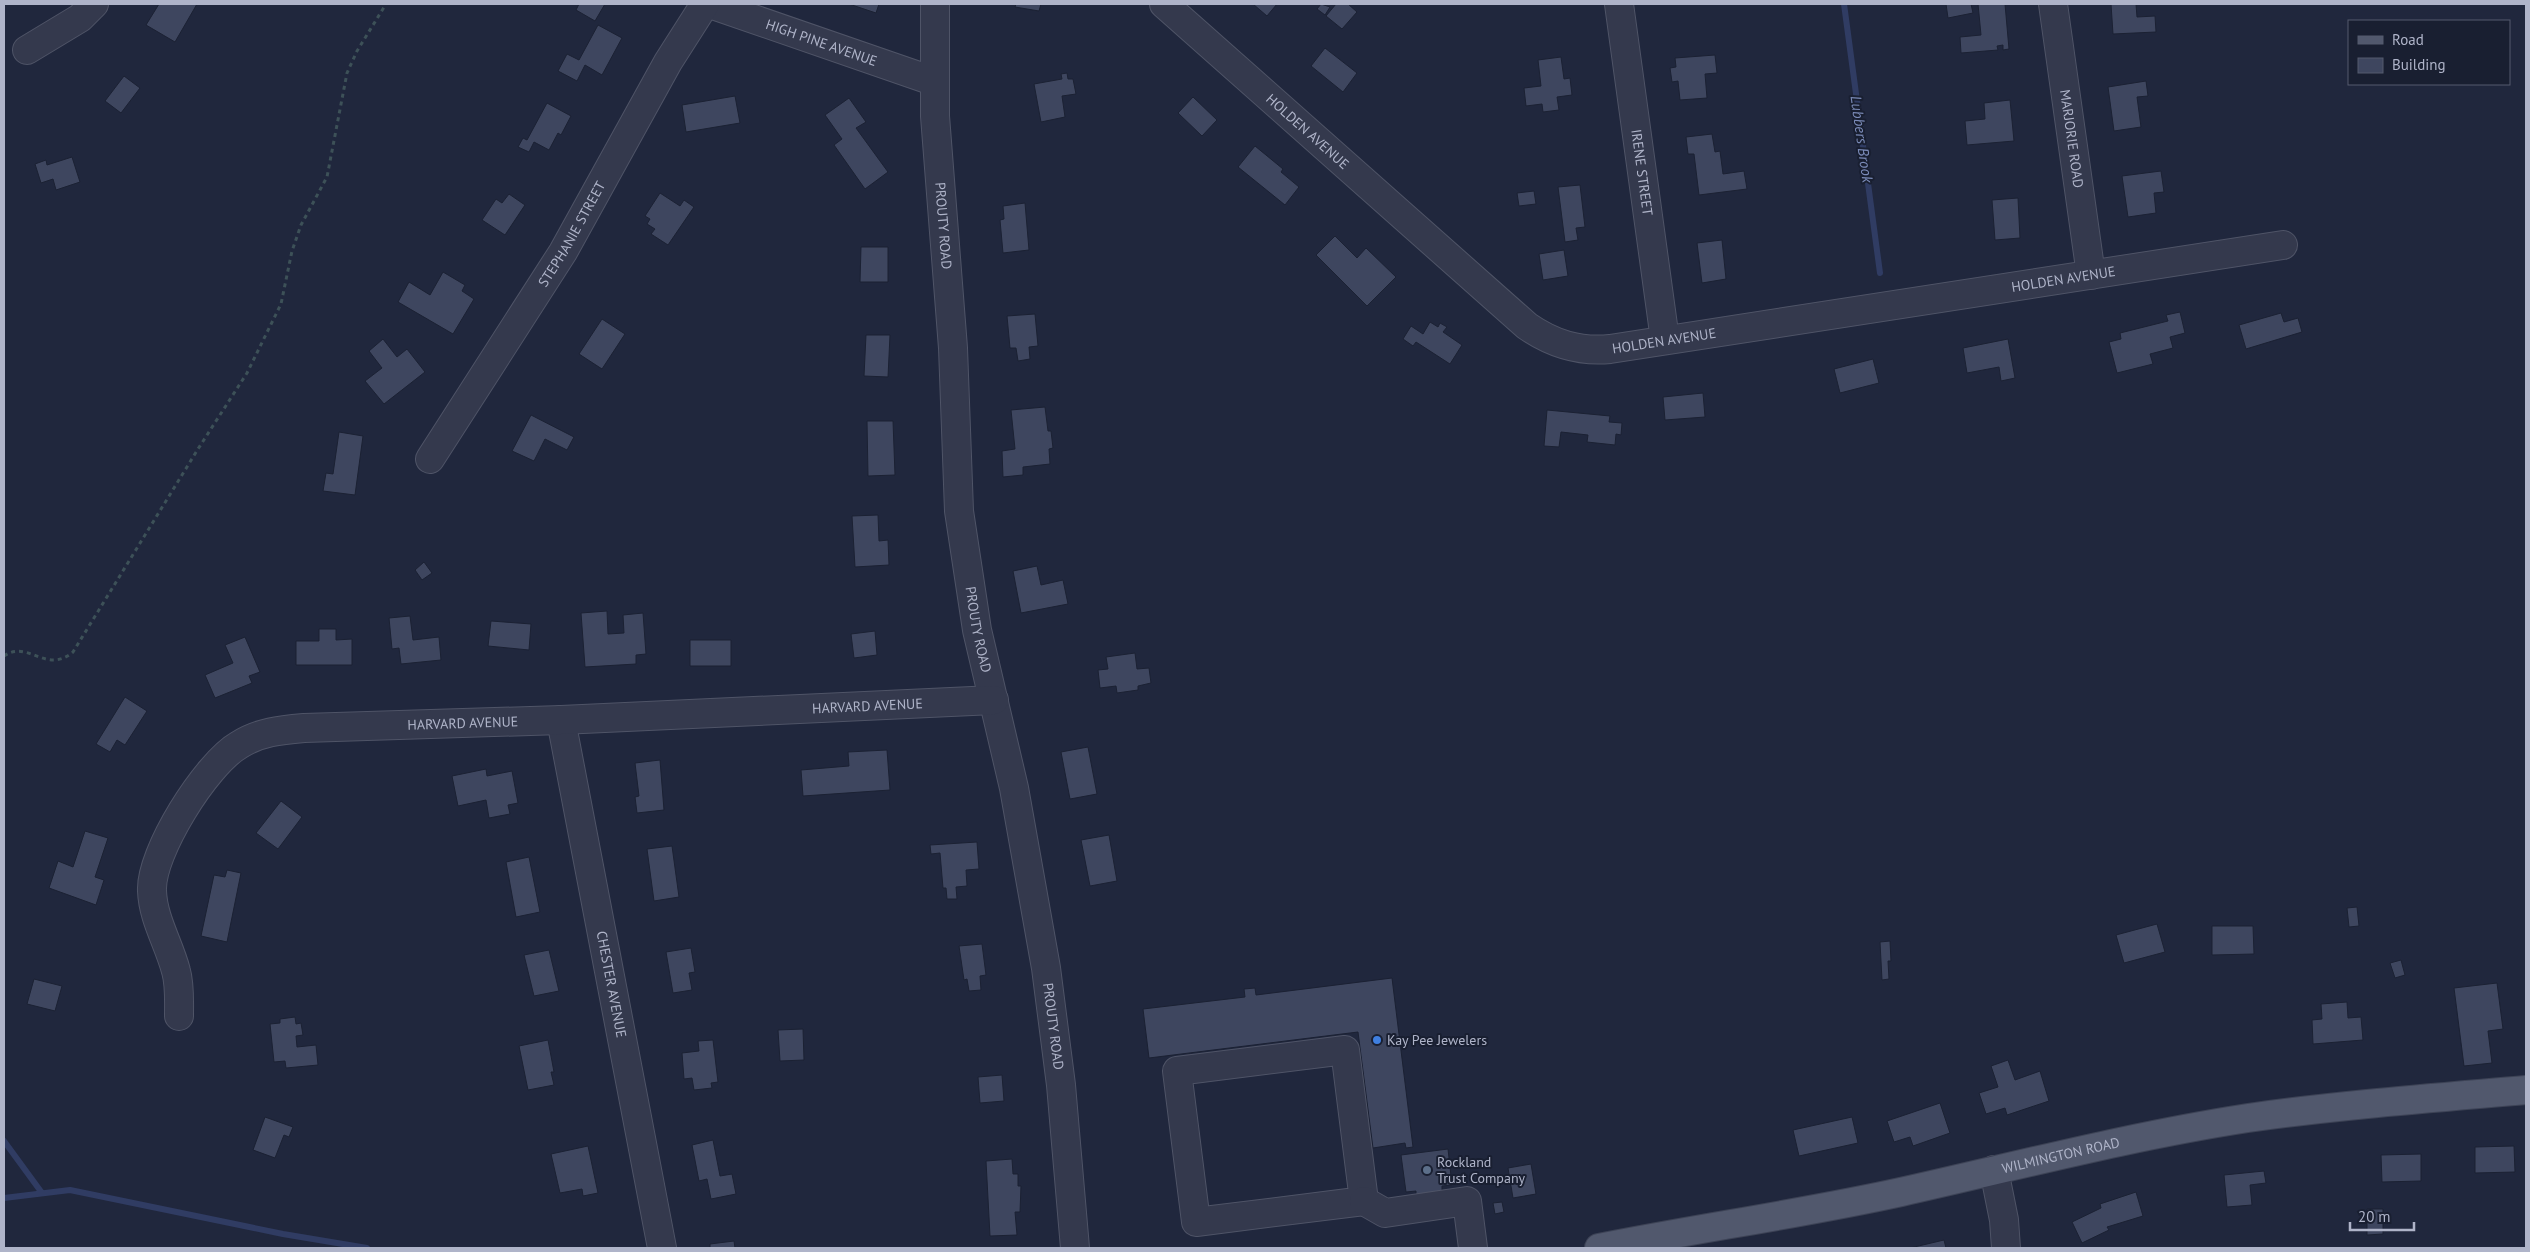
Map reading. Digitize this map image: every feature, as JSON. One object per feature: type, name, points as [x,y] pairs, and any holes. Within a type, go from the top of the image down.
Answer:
[{"type":"main road","name":"WILMINGTON ROAD","points":[[1599,1248],[1810,1210],[2105,1144],[2249,1118],[2526,1090]]},
{"type":"street","points":[[27,50],[80,18],[94,4]]},
{"type":"street","name":"STEPHANIE STREET","points":[[430,459],[563,252],[668,62],[705,4]]},
{"type":"street","name":"HIGH PINE AVENUE","points":[[710,4],[933,81]]},
{"type":"street","name":"PROUTY ROAD","points":[[934,4],[933,81],[953,348],[959,511],[977,630],[1014,788],[1046,968],[1061,1085],[1076,1248]]},
{"type":"street","name":"HOLDEN AVENUE","points":[[1164,4],[1536,332],[1561,344],[1588,350],[1665,340],[2283,246]]},
{"type":"street","name":"IRENE STREET","points":[[1619,4],[1665,340]]},
{"type":"street","name":"MARJORIE ROAD","points":[[2053,4],[2091,275]]},
{"type":"street","name":"HARVARD AVENUE","points":[[179,1016],[177,977],[154,904],[152,889],[154,876],[168,836],[196,790],[226,753],[248,739],[284,730],[561,720],[994,700]]},
{"type":"street","name":"CHESTER AVENUE","points":[[561,720],[662,1248]]},
{"type":"street","points":[[1364,1201],[1345,1050],[1177,1071],[1196,1222],[1364,1201],[1385,1213],[1467,1201],[1473,1248]]},
{"type":"street","points":[[1994,1170],[2004,1220],[2006,1248]]},
{"type":"path","points":[[4,656],[14,650],[22,650],[53,661],[73,652],[198,448],[248,373],[281,304],[292,251],[301,225],[327,177],[347,72],[357,51],[386,4]]},
{"type":"building","points":[[159,4],[197,4],[175,42],[146,25]]},
{"type":"building","points":[[579,4],[605,4],[595,21],[576,10]]},
{"type":"building","points":[[849,4],[879,4],[876,13]]},
{"type":"building","points":[[1016,4],[1041,4],[1039,11],[1015,7]]},
{"type":"building","points":[[1253,4],[1277,4],[1267,16]]},
{"type":"building","points":[[1321,4],[1330,7],[1325,15],[1317,9]]},
{"type":"building","points":[[1336,4],[1348,4],[1357,12],[1342,29],[1326,16]]},
{"type":"building","points":[[1946,4],[1971,4],[1973,13],[1948,18]]},
{"type":"building","points":[[1978,4],[2005,4],[2009,49],[2003,50],[2003,45],[1997,46],[1998,50],[1961,53],[1960,37],[1981,35]]},
{"type":"building","points":[[2111,4],[2136,4],[2137,17],[2155,16],[2156,32],[2113,34]]},
{"type":"building","points":[[598,25],[622,38],[602,75],[585,65],[577,81],[558,71],[567,54],[579,60]]},
{"type":"building","points":[[1325,48],[1357,73],[1343,92],[1311,66]]},
{"type":"building","points":[[1715,55],[1717,73],[1705,74],[1707,98],[1680,100],[1678,81],[1672,82],[1670,68],[1676,67],[1675,58]]},
{"type":"building","points":[[1561,57],[1564,79],[1570,78],[1572,95],[1557,97],[1559,110],[1543,112],[1542,104],[1526,106],[1524,88],[1541,86],[1538,60]]},
{"type":"building","points":[[1067,73],[1068,79],[1073,79],[1076,94],[1062,96],[1065,117],[1041,122],[1034,84],[1062,79],[1061,74]]},
{"type":"building","points":[[124,76],[140,88],[121,113],[105,101]]},
{"type":"building","points":[[2146,81],[2148,96],[2137,97],[2141,127],[2114,131],[2108,87]]},
{"type":"building","points":[[735,96],[740,123],[686,132],[682,105]]},
{"type":"building","points":[[1193,97],[1217,120],[1202,136],[1178,113]]},
{"type":"building","points":[[849,98],[866,122],[856,128],[888,172],[865,189],[834,145],[842,139],[825,115]]},
{"type":"building","points":[[2010,100],[2014,141],[1967,145],[1965,121],[1985,119],[1984,103]]},
{"type":"building","points":[[547,103],[571,116],[561,135],[558,133],[549,150],[534,142],[529,152],[518,147],[523,138],[527,140]]},
{"type":"building","points":[[1712,134],[1715,152],[1720,151],[1723,174],[1744,171],[1747,189],[1699,195],[1694,154],[1688,154],[1686,137]]},
{"type":"building","points":[[1255,146],[1283,169],[1281,172],[1299,187],[1285,205],[1238,167]]},
{"type":"building","points":[[72,157],[80,182],[56,190],[53,179],[41,183],[35,164],[46,160],[47,165]]},
{"type":"building","points":[[2161,171],[2164,192],[2154,193],[2156,213],[2128,217],[2122,176]]},
{"type":"building","points":[[1580,185],[1585,227],[1576,228],[1578,240],[1565,242],[1558,187]]},
{"type":"building","points":[[1534,191],[1536,204],[1519,206],[1517,193]]},
{"type":"building","points":[[660,193],[680,206],[684,200],[694,207],[668,245],[651,234],[655,229],[647,224],[650,219],[645,216]]},
{"type":"building","points":[[509,194],[525,205],[505,235],[482,220],[496,199],[502,203]]},
{"type":"building","points":[[2018,198],[2020,238],[1995,240],[1992,200]]},
{"type":"building","points":[[1025,203],[1029,250],[1003,253],[1000,220],[1004,219],[1003,206]]},
{"type":"building","points":[[1335,236],[1357,258],[1366,248],[1396,277],[1367,306],[1316,255]]},
{"type":"building","points":[[1722,240],[1726,279],[1702,283],[1697,243]]},
{"type":"building","points":[[861,247],[888,247],[888,282],[860,282]]},
{"type":"building","points":[[1564,250],[1568,276],[1543,280],[1539,254]]},
{"type":"building","points":[[443,272],[465,285],[462,291],[474,299],[453,334],[398,302],[409,282],[430,295]]},
{"type":"building","points":[[2180,312],[2185,333],[2170,337],[2173,348],[2150,354],[2153,364],[2117,373],[2109,342],[2121,339],[2120,333],[2168,321],[2166,315]]},
{"type":"building","points":[[2281,313],[2284,322],[2298,318],[2302,332],[2246,349],[2239,325]]},
{"type":"building","points":[[1035,314],[1038,346],[1029,347],[1030,359],[1018,361],[1016,348],[1010,348],[1007,316]]},
{"type":"building","points":[[602,319],[625,334],[602,369],[579,354]]},
{"type":"building","points":[[1430,322],[1438,327],[1440,323],[1447,327],[1443,332],[1462,345],[1450,364],[1416,342],[1413,346],[1403,339],[1411,326],[1423,334]]},
{"type":"building","points":[[866,335],[890,335],[888,377],[864,376]]},
{"type":"building","points":[[383,339],[397,357],[407,349],[425,372],[384,404],[365,381],[382,368],[369,351]]},
{"type":"building","points":[[2008,339],[2015,378],[2001,381],[1999,367],[1967,373],[1963,348]]},
{"type":"building","points":[[1873,359],[1879,383],[1840,393],[1834,369]]},
{"type":"building","points":[[1703,393],[1705,417],[1665,420],[1663,397]]},
{"type":"building","points":[[1045,407],[1048,431],[1051,431],[1053,448],[1049,449],[1050,464],[1023,467],[1023,475],[1003,477],[1002,451],[1015,449],[1011,410]]},
{"type":"building","points":[[1547,410],[1610,416],[1609,422],[1622,423],[1621,435],[1616,434],[1615,445],[1587,442],[1588,435],[1561,432],[1559,447],[1544,446]]},
{"type":"building","points":[[531,415],[574,437],[567,450],[545,439],[534,461],[512,451]]},
{"type":"building","points":[[867,421],[893,421],[895,475],[868,476]]},
{"type":"building","points":[[339,432],[363,436],[355,495],[323,491],[326,473],[333,474]]},
{"type":"building","points":[[878,515],[879,541],[888,540],[889,565],[855,567],[852,516]]},
{"type":"building","points":[[424,562],[432,573],[422,580],[415,570]]},
{"type":"building","points":[[1037,566],[1041,585],[1063,580],[1068,604],[1021,613],[1013,571]]},
{"type":"building","points":[[607,611],[608,634],[624,633],[623,615],[643,613],[646,654],[636,655],[636,664],[585,667],[581,613]]},
{"type":"building","points":[[410,616],[413,640],[439,637],[441,660],[401,664],[399,648],[392,649],[389,618]]},
{"type":"building","points":[[491,621],[531,624],[529,650],[488,646]]},
{"type":"building","points":[[319,629],[336,629],[336,640],[352,639],[352,665],[296,665],[296,641],[319,641]]},
{"type":"building","points":[[875,631],[877,655],[854,658],[851,634]]},
{"type":"building","points":[[245,637],[260,672],[249,676],[252,683],[215,698],[205,675],[233,663],[225,645]]},
{"type":"building","points":[[690,640],[731,640],[731,666],[690,666]]},
{"type":"building","points":[[1135,653],[1137,669],[1149,668],[1151,683],[1138,686],[1138,690],[1117,693],[1116,686],[1100,688],[1098,670],[1108,669],[1106,657]]},
{"type":"building","points":[[125,697],[147,711],[125,745],[117,740],[110,752],[96,744]]},
{"type":"building","points":[[1088,747],[1097,794],[1070,799],[1061,752]]},
{"type":"building","points":[[887,750],[890,790],[803,796],[801,770],[849,766],[848,752]]},
{"type":"building","points":[[660,760],[664,810],[637,813],[635,797],[639,796],[635,763]]},
{"type":"building","points":[[486,769],[487,776],[512,771],[518,803],[508,805],[510,814],[489,818],[486,800],[458,806],[452,776]]},
{"type":"building","points":[[281,801],[302,817],[278,849],[256,833]]},
{"type":"building","points":[[85,831],[108,838],[95,877],[104,880],[96,905],[49,888],[58,861],[73,867]]},
{"type":"building","points":[[1109,835],[1117,881],[1090,886],[1081,840]]},
{"type":"building","points":[[977,842],[979,869],[966,870],[967,886],[956,887],[957,899],[947,899],[946,888],[943,888],[940,853],[931,854],[930,845]]},
{"type":"building","points":[[672,846],[679,897],[654,901],[647,849]]},
{"type":"building","points":[[529,857],[540,912],[516,917],[506,862]]},
{"type":"building","points":[[227,870],[241,873],[227,942],[201,936],[214,875],[225,877]]},
{"type":"building","points":[[2357,907],[2359,926],[2349,927],[2347,908]]},
{"type":"building","points":[[2157,924],[2165,952],[2124,963],[2116,935]]},
{"type":"building","points":[[2212,926],[2253,926],[2254,954],[2212,955]]},
{"type":"building","points":[[1890,941],[1891,961],[1888,961],[1889,979],[1882,980],[1880,942]]},
{"type":"building","points":[[982,944],[986,975],[980,976],[981,990],[969,991],[967,979],[964,980],[959,946]]},
{"type":"building","points":[[691,948],[695,972],[689,973],[692,990],[673,993],[666,952]]},
{"type":"building","points":[[549,950],[559,991],[534,996],[524,955]]},
{"type":"building","points":[[2401,960],[2405,975],[2395,978],[2390,963]]},
{"type":"building","points":[[1392,978],[1413,1147],[1406,1148],[1405,1143],[1373,1148],[1358,1032],[1149,1058],[1143,1009],[1245,997],[1244,989],[1255,988],[1256,995]]},
{"type":"building","points":[[34,979],[62,986],[55,1011],[27,1004]]},
{"type":"building","points":[[2497,983],[2503,1029],[2488,1031],[2492,1063],[2464,1066],[2454,988]]},
{"type":"building","points":[[2347,1002],[2348,1018],[2361,1017],[2363,1040],[2313,1044],[2312,1020],[2322,1019],[2321,1004]]},
{"type":"building","points":[[295,1017],[296,1024],[301,1023],[303,1035],[296,1036],[297,1047],[316,1045],[318,1065],[286,1068],[285,1061],[274,1062],[270,1024],[280,1023],[280,1019]]},
{"type":"building","points":[[803,1029],[804,1060],[780,1061],[778,1030]]},
{"type":"building","points":[[548,1040],[554,1072],[551,1072],[554,1085],[528,1090],[519,1046]]},
{"type":"building","points":[[713,1040],[718,1082],[711,1083],[712,1088],[694,1090],[692,1078],[684,1079],[682,1053],[699,1051],[698,1041]]},
{"type":"building","points":[[2008,1060],[2015,1080],[2040,1071],[2049,1101],[2007,1115],[2005,1108],[1986,1114],[1979,1093],[1998,1087],[1991,1066]]},
{"type":"building","points":[[1002,1075],[1004,1101],[980,1103],[978,1077]]},
{"type":"building","points":[[1940,1103],[1950,1133],[1913,1146],[1910,1137],[1894,1142],[1887,1121]]},
{"type":"building","points":[[265,1117],[293,1127],[289,1137],[284,1135],[275,1158],[253,1150]]},
{"type":"building","points":[[1852,1117],[1858,1143],[1799,1156],[1793,1130]]},
{"type":"building","points":[[713,1140],[720,1176],[732,1174],[736,1194],[711,1199],[707,1179],[699,1181],[692,1145]]},
{"type":"building","points":[[588,1146],[598,1193],[583,1196],[582,1189],[560,1193],[551,1154]]},
{"type":"building","points":[[2514,1146],[2515,1172],[2475,1173],[2475,1147]]},
{"type":"building","name":"Rockland Trust Company","points":[[1448,1149],[1452,1185],[1442,1186],[1442,1191],[1416,1195],[1416,1191],[1406,1192],[1401,1155]]},
{"type":"building","points":[[2421,1154],[2421,1181],[2382,1182],[2381,1155]]},
{"type":"building","points":[[1012,1159],[1013,1174],[1018,1174],[1018,1186],[1021,1186],[1020,1212],[1015,1212],[1017,1235],[990,1236],[986,1161]]},
{"type":"building","points":[[1531,1164],[1536,1194],[1513,1198],[1508,1168]]},
{"type":"building","points":[[2264,1171],[2266,1183],[2250,1185],[2252,1205],[2227,1207],[2224,1175]]},
{"type":"building","points":[[2136,1192],[2143,1216],[2107,1227],[2109,1230],[2082,1243],[2072,1222],[2101,1208],[2100,1204]]},
{"type":"building","points":[[1502,1202],[1504,1212],[1495,1214],[1493,1203]]},
{"type":"building","points":[[2367,1209],[2383,1209],[2383,1234],[2367,1235]]},
{"type":"building","points":[[1944,1240],[1946,1248],[1910,1248]]},
{"type":"building","points":[[734,1241],[735,1248],[710,1248],[710,1244]]},
{"type":"waterway","name":"Lubbers Brook","points":[[1844,4],[1880,273]]},
{"type":"waterway","points":[[4,1141],[42,1193]]},
{"type":"waterway","points":[[4,1198],[70,1190],[283,1234],[367,1248]]},
{"type":"place","name":"Kay Pee Jewelers","points":[[1377,1040]]},
{"type":"place","name":"Rockland Trust Company","points":[[1427,1170]]}]
